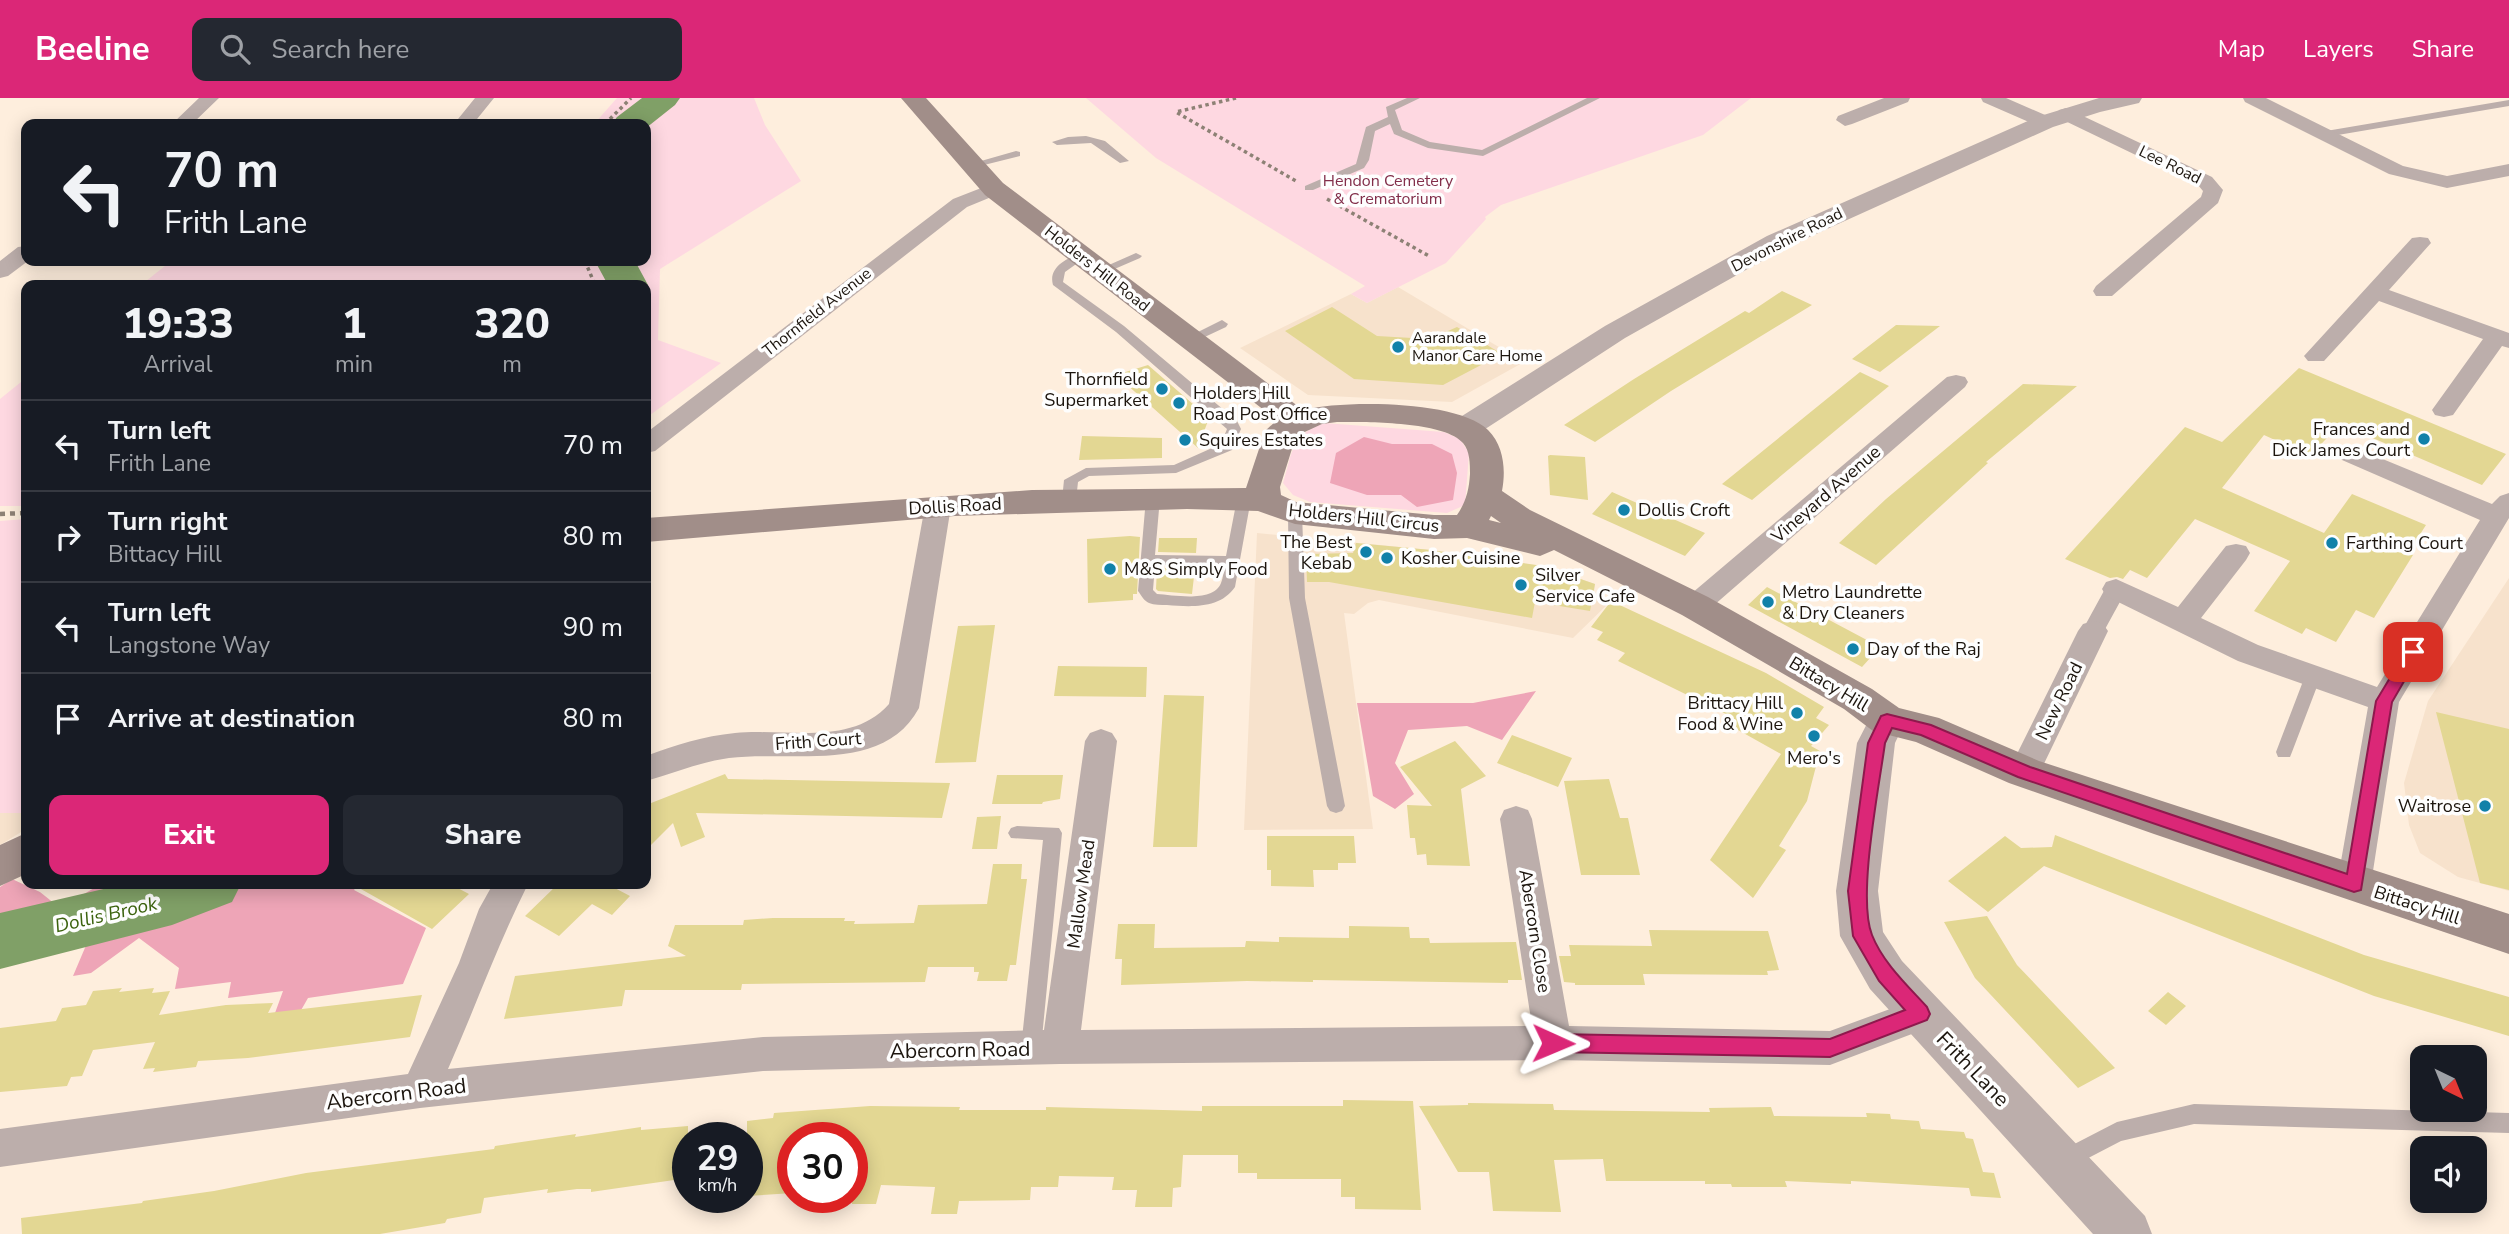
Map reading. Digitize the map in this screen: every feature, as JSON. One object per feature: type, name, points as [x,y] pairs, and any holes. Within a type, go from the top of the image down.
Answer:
[{"type":"main road","name":"Holders Hill Road","points":[[913,98],[994,189],[1089,265],[1298,421]]},
{"type":"main road","points":[[1298,421],[1318,413],[1339,411],[1440,419],[1465,428],[1479,438],[1487,452],[1487,497],[1467,526]]},
{"type":"main road","name":"Holders Hill Circus","points":[[1298,421],[1281,431],[1273,449],[1263,487],[1268,504],[1434,527],[1467,526]]},
{"type":"main road","name":"Bittacy Hill","points":[[1487,497],[1518,518],[1695,606],[1858,699],[1887,720],[1925,729],[2024,772],[2509,934]]},
{"type":"main road","name":"Dollis Road","points":[[651,530],[937,506],[1069,500],[1153,498],[1268,504]]},
{"type":"main road","name":"Bittacy Hill","points":[[1467,526],[1597,556]]},
{"type":"main road","points":[[0,868],[21,854]]},
{"type":"street","points":[[187,119],[210,98]]},
{"type":"street","points":[[467,119],[485,98]]},
{"type":"street","points":[[1845,120],[1901,98]]},
{"type":"street","points":[[1990,98],[2055,118]]},
{"type":"street","name":"Devonshire Road","points":[[1465,428],[1615,332],[1776,242],[2055,118],[2132,98]]},
{"type":"street","points":[[2252,98],[2396,170],[2447,181],[2509,170]]},
{"type":"street","name":"Lee Road","points":[[2055,118],[2206,181],[2213,190],[2211,199],[2104,291]]},
{"type":"street","name":"Thornfield Avenue","points":[[651,441],[960,202],[994,189]]},
{"type":"street","points":[[2316,356],[2420,243]]},
{"type":"street","points":[[0,271],[21,256]]},
{"type":"street","points":[[2375,292],[2503,339],[2444,410]]},
{"type":"street","name":"Vineyard Avenue","points":[[1695,606],[1956,382]]},
{"type":"street","points":[[2351,454],[2502,509],[2384,701],[2354,884]]},
{"type":"street","name":"Frith Court","points":[[651,767],[681,755],[708,749],[740,745],[858,741],[887,729],[904,708],[937,506]]},
{"type":"street","points":[[2184,620],[2236,553]]},
{"type":"street","points":[[2093,631],[2116,589],[2248,653],[2384,701]]},
{"type":"street","name":"New Road","points":[[2024,772],[2093,631]]},
{"type":"street","name":"Frith Lane","points":[[1887,720],[1876,743],[1857,891],[1863,936],[1886,975],[1920,1014],[2062,1161],[2127,1234]]},
{"type":"street","name":"Mallow Mead","points":[[1046,1048],[1101,741]]},
{"type":"street","name":"Abercorn Close","points":[[1517,819],[1553,1043]]},
{"type":"street","points":[[420,1090],[477,964],[496,909],[507,889]]},
{"type":"street","name":"Abercorn Road","points":[[0,1148],[420,1090],[763,1054],[1553,1043],[1830,1048],[1920,1014]]},
{"type":"lane","points":[[1415,98],[1390,109],[1398,132],[1410,140],[1448,150],[1483,153],[1595,98]]},
{"type":"lane","points":[[2326,134],[2509,103]]},
{"type":"lane","points":[[1309,188],[1360,166],[1370,129],[1392,119]]},
{"type":"lane","points":[[1057,142],[1091,138],[1108,146],[1124,160]]},
{"type":"lane","points":[[972,165],[1016,154]]},
{"type":"lane","points":[[1069,500],[1071,480],[1087,472],[1176,469],[1227,447],[1234,429],[1232,424],[1120,329],[1057,283],[1057,275],[1063,266],[1089,265],[1136,256]]},
{"type":"lane","points":[[1189,339],[1222,324]]},
{"type":"lane","points":[[1153,498],[1144,591],[1153,599],[1207,601],[1219,597],[1228,587],[1233,561],[1268,504]]},
{"type":"lane","points":[[1268,504],[1297,598],[1336,806]]},
{"type":"lane","points":[[1147,560],[1233,561]]},
{"type":"lane","points":[[2284,752],[2314,676]]},
{"type":"lane","points":[[1017,833],[1052,833],[1046,1048]]},
{"type":"lane","points":[[2062,1161],[2116,1132],[2194,1114],[2509,1122]]},
{"type":"path","points":[[610,119],[631,98]]},
{"type":"path","points":[[1236,98],[1176,112],[1429,256]]},
{"type":"path","points":[[0,514],[21,513]]},
{"type":"shaded area","points":[[1398,287],[1524,362],[1452,402],[1308,395],[1240,348],[1351,294],[1367,303]]},
{"type":"shaded area","points":[[1364,437],[1392,444],[1432,444],[1452,454],[1457,473],[1453,500],[1417,507],[1401,495],[1367,495],[1330,483],[1336,453]]},
{"type":"shaded area","points":[[1257,533],[1431,550],[1542,566],[1595,584],[1594,592],[1611,601],[1573,638],[1379,600],[1368,603],[1354,614],[1344,613],[1373,829],[1244,830]]},
{"type":"shaded area","points":[[2509,578],[2509,891],[2458,877],[2420,853],[2409,825],[2404,783],[2428,701]]},
{"type":"shaded area","points":[[1536,691],[1502,740],[1467,726],[1408,730],[1395,763],[1414,794],[1395,809],[1373,796],[1357,703],[1473,703]]},
{"type":"shaded area","points":[[0,813],[21,813],[21,832],[0,845]]},
{"type":"shaded area","points":[[12,879],[21,883],[21,889],[40,892],[60,908],[92,889],[355,889],[426,928],[403,984],[308,998],[300,1012],[275,1013],[283,991],[228,998],[231,982],[175,989],[179,968],[139,938],[91,973],[73,976],[90,936],[11,954],[0,969],[0,887]]},
{"type":"green space","points":[[617,98],[754,98],[765,125],[801,181],[660,269],[658,340],[721,363],[651,414],[651,280],[147,280],[165,266],[651,266],[651,119],[598,119]]},
{"type":"green space","name":"Hendon Cemetery & Crematorium","points":[[1086,98],[1751,98],[1703,135],[1501,205],[1485,217],[1446,263],[1367,303],[1351,294],[1365,286],[1156,158]]},
{"type":"green space","points":[[21,382],[21,506],[0,506],[0,399]]},
{"type":"green space","points":[[1324,423],[1444,432],[1460,439],[1469,453],[1465,505],[1447,513],[1310,502],[1293,495],[1283,483],[1294,446],[1305,433]]},
{"type":"green space","points":[[21,519],[21,813],[0,813],[0,521]]},
{"type":"building","points":[[1782,291],[1812,305],[1671,391],[1595,442],[1564,425],[1634,379]]},
{"type":"building","name":"Aarandale Manor Care Home","points":[[1332,307],[1377,336],[1430,339],[1457,327],[1502,354],[1443,385],[1354,379],[1285,331]]},
{"type":"building","points":[[1896,325],[1940,326],[1880,372],[1852,359]]},
{"type":"building","points":[[1148,365],[1209,418],[1198,448],[1116,375]]},
{"type":"building","name":"Farthing Court","points":[[2299,368],[2506,454],[2482,485],[2340,424],[2310,456],[2264,435],[2222,488],[2324,533],[2352,494],[2426,525],[2408,553],[2413,555],[2374,618],[2356,610],[2336,642],[2306,628],[2302,634],[2254,611],[2290,561],[2195,519],[2147,578],[2130,570],[2123,579],[2110,578],[2065,559],[2185,427],[2222,442]]},
{"type":"building","points":[[1860,372],[1889,386],[1752,500],[1722,484]]},
{"type":"building","points":[[2023,384],[2077,386],[1986,462],[1988,463],[1876,565],[1839,543],[1886,499]]},
{"type":"building","points":[[1082,436],[1162,438],[1162,458],[1079,460]]},
{"type":"building","points":[[1550,455],[1585,457],[1588,500],[1550,495]]},
{"type":"building","name":"Dollis Croft","points":[[1612,492],[1705,533],[1685,556],[1592,514]]},
{"type":"building","name":"M&S Simply Food","points":[[1140,537],[1137,594],[1133,594],[1133,600],[1088,603],[1087,539]]},
{"type":"building","points":[[1159,538],[1197,538],[1196,553],[1158,552]]},
{"type":"building","points":[[1356,543],[1431,550],[1543,566],[1595,584],[1590,611],[1535,602],[1532,618],[1329,582],[1307,582],[1306,554],[1353,553]]},
{"type":"building","points":[[1157,568],[1195,568],[1192,594],[1158,591]]},
{"type":"building","points":[[1767,587],[1880,647],[1862,667],[1748,605]]},
{"type":"building","points":[[1611,601],[1766,673],[1824,707],[1816,718],[1829,725],[1811,746],[1820,751],[1807,801],[1779,846],[1786,850],[1753,898],[1710,860],[1781,754],[1722,721],[1726,714],[1618,661],[1625,653],[1597,640],[1603,632],[1591,627]]},
{"type":"building","points":[[995,625],[976,762],[935,763],[958,626]]},
{"type":"building","points":[[1058,666],[1147,667],[1146,697],[1054,696]]},
{"type":"building","points":[[1164,695],[1204,696],[1197,847],[1153,847]]},
{"type":"building","name":"Waitrose","points":[[2436,712],[2509,729],[2509,890],[2480,883]]},
{"type":"building","points":[[1512,735],[1572,758],[1558,787],[1497,763]]},
{"type":"building","points":[[1455,741],[1486,776],[1461,789],[1470,866],[1427,865],[1426,854],[1417,855],[1415,838],[1410,838],[1407,805],[1432,806],[1400,767]]},
{"type":"building","points":[[725,774],[728,779],[950,783],[942,818],[696,813],[705,837],[681,847],[673,823],[651,845],[651,803]]},
{"type":"building","points":[[997,775],[1063,775],[1060,799],[1042,804],[992,804]]},
{"type":"building","points":[[1609,779],[1620,818],[1628,818],[1640,875],[1581,875],[1564,781]]},
{"type":"building","points":[[1001,816],[997,849],[972,849],[977,817]]},
{"type":"building","points":[[2055,835],[2364,955],[2509,997],[2509,1036],[2374,996],[2044,866],[1988,912],[1948,881],[2005,836],[2021,848],[2052,847]]},
{"type":"building","points":[[1267,836],[1354,836],[1356,863],[1338,863],[1338,870],[1313,870],[1314,887],[1271,886],[1271,870],[1267,870]]},
{"type":"building","points":[[993,864],[1022,864],[1021,879],[1027,879],[1016,965],[1010,965],[1007,981],[977,981],[979,972],[974,972],[974,967],[928,967],[925,982],[742,984],[741,990],[625,990],[622,1006],[504,1019],[515,976],[686,956],[668,946],[675,925],[743,925],[744,920],[773,918],[845,918],[844,921],[855,921],[854,924],[914,923],[918,905],[987,904]]},
{"type":"building","points":[[361,889],[460,889],[469,894],[432,929]]},
{"type":"building","points":[[553,889],[617,889],[630,896],[612,915],[592,904],[559,936],[525,916]]},
{"type":"building","points":[[1987,916],[2017,965],[2115,1068],[2078,1088],[1975,978],[1944,922]]},
{"type":"building","points":[[1118,924],[1155,924],[1154,948],[1245,947],[1246,941],[1279,942],[1279,937],[1349,938],[1349,926],[1409,927],[1410,938],[1429,938],[1430,943],[1516,942],[1522,980],[1508,980],[1508,983],[1313,980],[1121,985],[1122,959],[1115,959]]},
{"type":"building","points":[[1649,930],[1768,931],[1779,970],[1767,971],[1768,975],[1643,974],[1645,985],[1575,985],[1564,982],[1559,956],[1571,956],[1569,945],[1652,946]]},
{"type":"building","points":[[122,988],[119,992],[154,988],[152,993],[170,991],[159,1015],[226,1005],[273,1003],[268,1013],[422,995],[410,1037],[248,1058],[198,1061],[196,1067],[153,1072],[155,1068],[143,1069],[155,1042],[93,1050],[82,1076],[71,1077],[67,1086],[0,1092],[0,1028],[56,1021],[62,1008],[86,1005],[93,991]]},
{"type":"building","points":[[2168,992],[2186,1006],[2166,1025],[2148,1011]]},
{"type":"building","points":[[1343,1100],[1413,1101],[1421,1210],[1355,1209],[1355,1197],[1341,1197],[1341,1179],[1257,1179],[1257,1173],[1238,1173],[1238,1155],[1183,1155],[1181,1187],[1173,1188],[1172,1207],[1135,1207],[1137,1190],[1112,1190],[1114,1177],[1059,1176],[1058,1187],[1031,1187],[1030,1200],[959,1201],[957,1214],[931,1214],[935,1187],[881,1185],[876,1204],[868,1204],[868,1122],[777,1122],[777,1194],[763,1195],[763,1122],[747,1122],[773,1118],[774,1113],[870,1106],[960,1107],[959,1110],[1046,1110],[1046,1107],[1202,1111],[1202,1106],[1343,1106]]},
{"type":"building","points":[[1468,1103],[1553,1104],[1554,1110],[1710,1112],[1709,1108],[1771,1107],[1774,1116],[1867,1117],[1866,1113],[1890,1114],[1891,1119],[1919,1121],[1921,1129],[1964,1132],[1966,1138],[1973,1139],[1983,1172],[1994,1173],[2001,1198],[1971,1196],[1969,1188],[1851,1181],[1851,1184],[1785,1181],[1787,1187],[1732,1187],[1731,1184],[1705,1184],[1705,1181],[1606,1181],[1603,1159],[1554,1160],[1561,1212],[1493,1211],[1489,1172],[1458,1172],[1419,1106]]},
{"type":"building","points":[[641,1127],[641,1130],[672,1127],[672,1180],[591,1192],[591,1189],[577,1189],[547,1193],[548,1189],[484,1198],[481,1213],[447,1219],[445,1223],[380,1234],[22,1234],[21,1218],[142,1203],[306,1173],[494,1149],[495,1146],[576,1134],[575,1137]]},
{"type":"waterway","name":"Dollis Brook","points":[[636,119],[663,98]]},
{"type":"waterway","name":"Dollis Brook","points":[[618,266],[625,280]]},
{"type":"waterway","name":"Dollis Brook","points":[[0,941],[172,899],[197,889]]},
{"type":"place","name":"Aarandale Manor Care Home","points":[[1398,347]]},
{"type":"place","name":"Thornfield Supermarket","points":[[1162,389]]},
{"type":"place","name":"Holders Hill Road Post Office","points":[[1179,403]]},
{"type":"place","name":"Frances and Dick James Court","points":[[2424,439]]},
{"type":"place","name":"Squires Estates","points":[[1185,440]]},
{"type":"place","name":"Dollis Croft","points":[[1624,510]]},
{"type":"place","name":"Farthing Court","points":[[2332,543]]},
{"type":"place","name":"The Best Kebab","points":[[1366,552]]},
{"type":"place","name":"Kosher Cuisine","points":[[1387,558]]},
{"type":"place","name":"M&S Simply Food","points":[[1110,569]]},
{"type":"place","name":"Silver Service Cafe","points":[[1521,585]]},
{"type":"place","name":"Metro Laundrette & Dry Cleaners","points":[[1768,602]]},
{"type":"place","name":"Day of the Raj","points":[[1853,649]]},
{"type":"place","name":"Brittacy Hill Food & Wine","points":[[1797,713]]},
{"type":"place","name":"Mero's","points":[[1814,736]]},
{"type":"place","name":"Waitrose","points":[[2485,806]]},
{"type":"route","points":[[1553,1043],[1830,1048],[1920,1014],[1886,975],[1863,936],[1857,891],[1876,743],[1887,720],[1925,729],[2024,772],[2354,884],[2384,701],[2413,652]]}]
